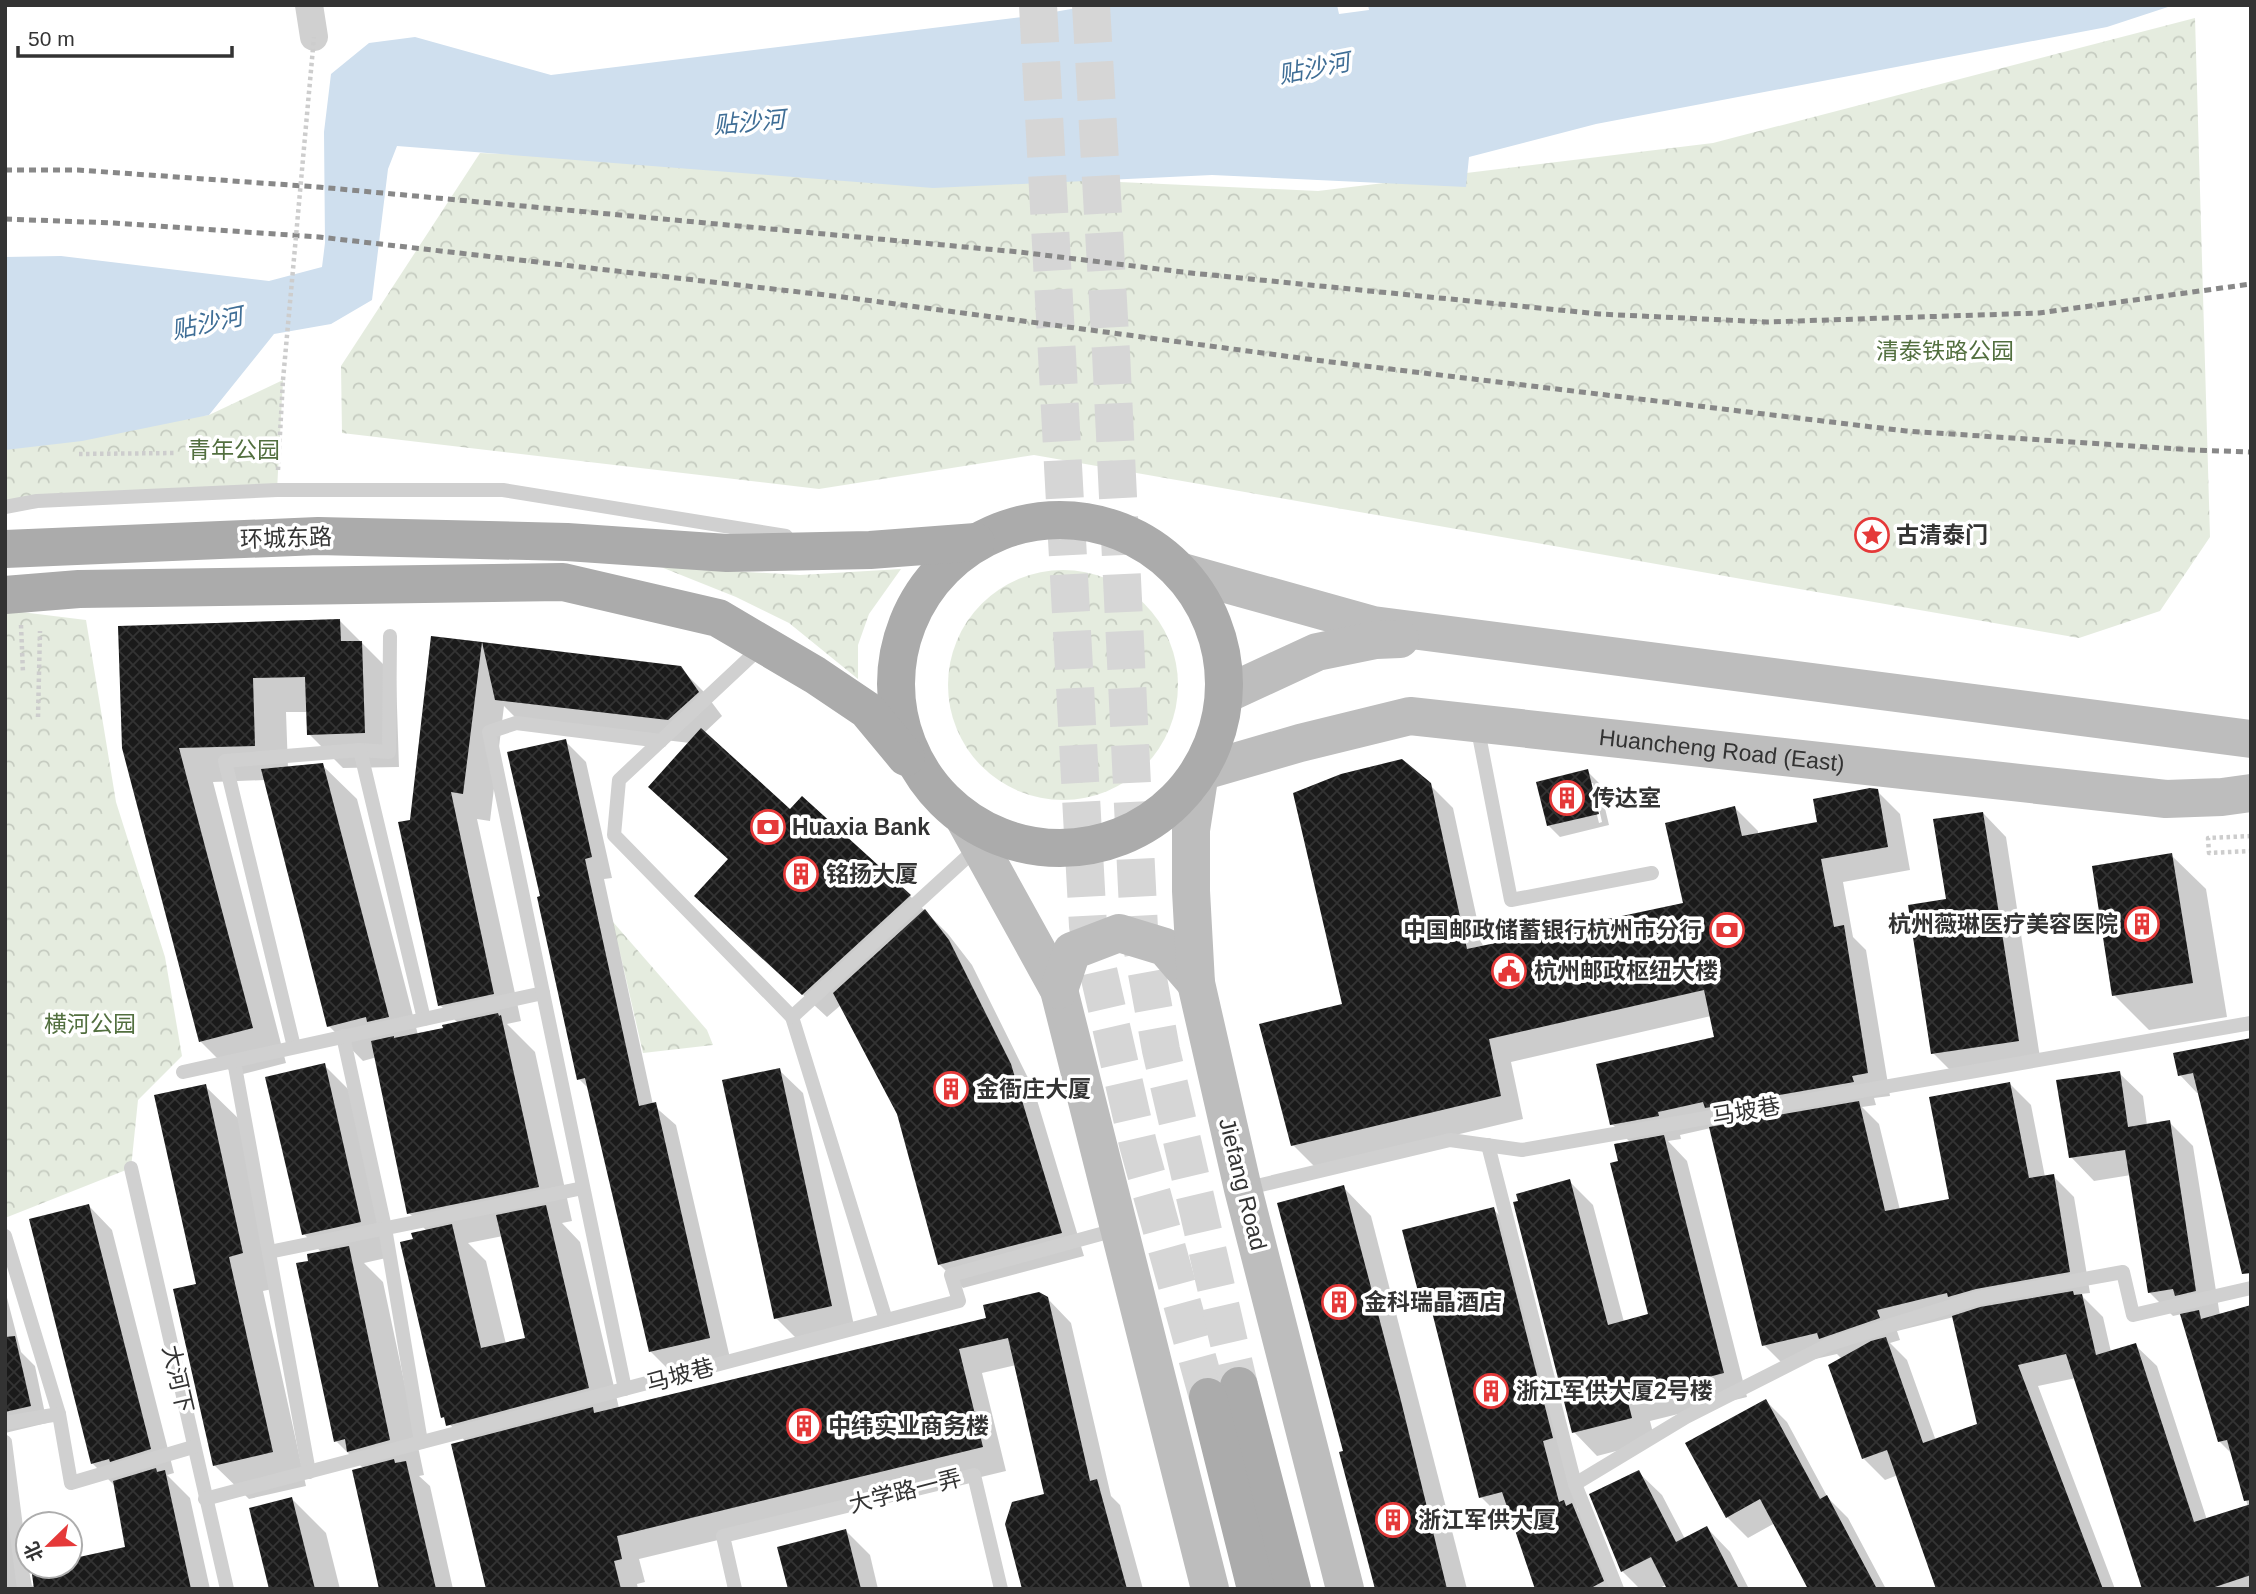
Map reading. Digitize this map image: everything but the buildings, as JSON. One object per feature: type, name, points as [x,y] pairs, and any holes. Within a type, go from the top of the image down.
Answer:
[{"type":"main road","points":[[972,833],[1013,843],[1066,850],[1119,839],[1165,812],[1200,772],[1221,721],[1224,695],[1221,650],[1205,607],[1179,571],[1135,538],[1097,523],[1055,519],[1014,526],[976,542],[934,577],[906,624],[895,678],[902,732],[927,781],[972,833],[1059,990],[1210,1589]]},
{"type":"main road","name":"环城东路","points":[[5,549],[318,536],[567,542],[727,554],[870,550]]},
{"type":"main road","points":[[870,550],[976,542]]},
{"type":"main road","points":[[1179,571],[1373,625],[2251,739]]},
{"type":"main road","name":"环城东路","points":[[13,609],[79,589],[563,582],[719,618],[867,710],[927,781]]},
{"type":"main road","points":[[1224,695],[1317,652],[1376,640],[1465,636]]},
{"type":"main road","name":"Huancheng Road (East)","points":[[1200,772],[1300,743],[1410,716],[2166,799],[2251,793]]},
{"type":"main road","name":"Jiefang Road","points":[[1200,772],[1191,830],[1196,983],[1243,1189],[1345,1589]]},
{"type":"main road","points":[[1059,990],[1072,951],[1119,933],[1166,947],[1196,983]]},
{"type":"main road","points":[[1256,1589],[1223,1392],[1292,1589]]},
{"type":"street","points":[[309,5],[314,37]]},
{"type":"lane","points":[[5,507],[37,501],[277,490],[503,490],[870,550]]},
{"type":"lane","points":[[294,1047],[225,761],[360,750],[389,752],[390,636]]},
{"type":"lane","points":[[764,645],[619,780],[614,835],[792,1017],[886,1320]]},
{"type":"lane","points":[[625,1389],[489,732],[516,723],[662,741]]},
{"type":"lane","points":[[1476,724],[1511,900],[1652,873]]},
{"type":"lane","points":[[360,750],[424,1019]]},
{"type":"lane","points":[[792,1017],[972,833]]},
{"type":"lane","points":[[183,1072],[543,993]]},
{"type":"lane","name":"马坡巷","points":[[1243,1189],[1450,1140],[1522,1150],[2251,1023]]},
{"type":"lane","points":[[343,1037],[385,1228],[421,1443]]},
{"type":"lane","points":[[234,1061],[309,1472]]},
{"type":"lane","points":[[1488,1145],[1575,1484],[1617,1589]]},
{"type":"lane","name":"大河下","points":[[131,1168],[226,1589]]},
{"type":"lane","points":[[269,1252],[583,1188]]},
{"type":"lane","name":"马坡巷","points":[[205,1499],[959,1301],[951,1275],[1120,1229]]},
{"type":"lane","points":[[5,1236],[59,1414],[71,1483],[193,1447]]},
{"type":"lane","points":[[1575,1484],[1686,1418],[1830,1344],[1978,1298],[2123,1272],[2133,1315],[2251,1288]]},
{"type":"lane","points":[[5,1423],[59,1414]]},
{"type":"lane","points":[[5,1442],[24,1589]]},
{"type":"lane","name":"大学路一弄","points":[[734,1589],[723,1536],[974,1475],[1001,1589]]},
{"type":"path","points":[[277,490],[283,380],[314,37]]},
{"type":"path","points":[[79,454],[177,453]]},
{"type":"path","points":[[13,609],[23,673]]},
{"type":"path","points":[[38,717],[40,631]]},
{"type":"path","points":[[2251,836],[2208,838],[2209,853],[2251,851]]},
{"type":"green space","name":"清泰铁路公园","points":[[2195,18],[2210,537],[2160,611],[2079,638],[1034,455],[819,489],[342,433],[341,366],[480,153],[1318,191],[1713,143]]},
{"type":"green space","name":"青年公园","points":[[283,380],[277,490],[5,510],[5,443],[209,415]]},
{"type":"green space","points":[[661,567],[800,575],[901,569],[869,614],[858,645],[858,679],[789,623],[736,597]]},
{"type":"green space","points":[[1052,570],[1074,570],[1107,578],[1145,603],[1170,641],[1178,685],[1170,729],[1145,767],[1107,792],[1074,800],[1052,800],[1019,792],[981,767],[956,729],[948,696],[948,674],[956,641],[981,603],[1019,578]]},
{"type":"green space","name":"横河公园","points":[[5,610],[86,620],[116,802],[165,957],[182,1056],[138,1100],[131,1168],[5,1218]]},
{"type":"green space","points":[[613,922],[707,1030],[713,1045],[643,1053]]},
{"type":"water","name":"贴沙河","points":[[1094,5],[1337,5],[1339,14],[1369,10],[1368,5],[2174,5],[2107,27],[1596,124],[1469,157],[1466,187],[1212,175],[933,188],[397,146],[388,169],[372,300],[331,324],[274,334],[209,415],[82,441],[5,450],[5,257],[61,256],[269,281],[322,267],[325,243],[324,132],[331,74],[369,43],[415,37],[551,75],[1031,16]]},
{"type":"tunnel","points":[[1038,5],[1088,926],[1138,1144],[1208,1397]]},
{"type":"tunnel","points":[[1091,5],[1139,929],[1161,1050],[1239,1386]]},
{"type":"railway","points":[[5,170],[78,170],[318,187],[1019,252],[1191,273],[1599,314],[1767,322],[2039,313],[2251,284]]},
{"type":"railway","points":[[5,219],[114,223],[319,237],[843,297],[1315,360],[1906,431],[2251,452]]},
{"type":"place","name":"古清泰门","points":[[1872,535]]},
{"type":"place","name":"传达室","points":[[1567,798]]},
{"type":"place","name":"Huaxia Bank","points":[[768,827]]},
{"type":"place","name":"铭扬大厦","points":[[801,874]]},
{"type":"place","name":"杭州薇琳医疗美容医院","points":[[2142,924]]},
{"type":"place","name":"中国邮政储蓄银行杭州市分行","points":[[1727,930]]},
{"type":"place","name":"杭州邮政枢纽大楼","points":[[1509,971]]},
{"type":"place","name":"金衙庄大厦","points":[[951,1089]]},
{"type":"place","name":"金科瑞晶酒店","points":[[1339,1302]]},
{"type":"place","name":"浙江军供大厦2号楼","points":[[1491,1391]]},
{"type":"place","name":"中纬实业商务楼","points":[[804,1426]]},
{"type":"place","name":"浙江军供大厦","points":[[1393,1520]]}]
